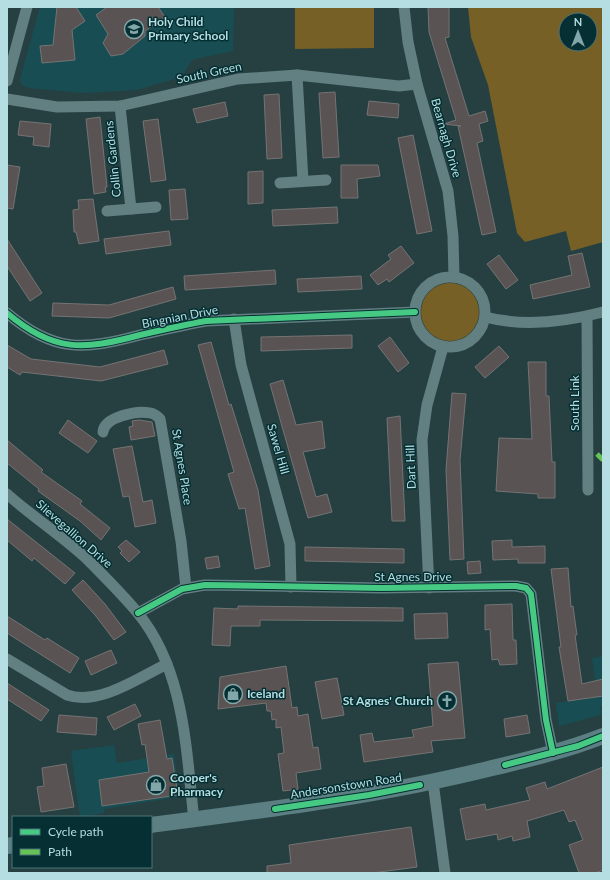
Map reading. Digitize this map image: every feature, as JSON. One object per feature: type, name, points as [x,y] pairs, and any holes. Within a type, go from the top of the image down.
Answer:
[{"type":"main road","name":"Andersonstown Road","points":[[152,826],[369,795],[433,782],[553,753],[603,736]]},
{"type":"street","points":[[7,81],[27,7]]},
{"type":"street","name":"Bearnagh Drive","points":[[404,7],[408,42],[417,84],[448,191],[453,236],[454,277]]},
{"type":"street","points":[[297,75],[303,181]]},
{"type":"street","name":"South Green","points":[[7,99],[56,107],[120,106],[238,79],[297,75],[398,86],[417,84]]},
{"type":"street","name":"Collin Gardens","points":[[120,106],[131,209]]},
{"type":"street","points":[[280,183],[326,180]]},
{"type":"street","name":"Collin Gardens","points":[[107,211],[156,207]]},
{"type":"street","points":[[454,277],[471,284],[478,291],[485,307],[485,317],[479,332],[470,341],[459,346],[443,347],[428,340],[418,328],[415,312],[418,298],[427,286],[444,278],[454,277]]},
{"type":"street","name":"Bingnian Drive","points":[[7,313],[29,331],[47,339],[66,345],[89,347],[118,342],[176,326],[234,319],[415,312]]},
{"type":"street","points":[[485,317],[504,320],[543,322],[587,317],[603,312]]},
{"type":"street","name":"South Link","points":[[587,317],[588,490]]},
{"type":"street","name":"Sawel Hill","points":[[234,319],[241,365],[290,544],[291,587]]},
{"type":"street","name":"Dart Hill","points":[[429,588],[422,440],[423,423],[443,347]]},
{"type":"street","name":"St Agnes Place","points":[[103,432],[106,423],[113,418],[144,412],[156,415],[160,419],[181,541],[186,588]]},
{"type":"street","name":"Slievegallion Drive","points":[[7,494],[86,558],[138,613],[167,664],[174,684],[185,734],[194,820]]},
{"type":"street","name":"St Agnes Drive","points":[[138,613],[167,595],[186,588],[205,585],[429,588],[516,586],[526,588],[531,594],[546,720],[553,753]]},
{"type":"street","points":[[7,659],[67,696],[85,699],[105,694],[167,664]]},
{"type":"street","points":[[433,782],[445,873]]},
{"type":"shaded area","name":"Holy Child Primary School","points":[[40,7],[234,7],[233,51],[195,59],[191,62],[181,77],[137,90],[82,93],[29,88],[22,85],[20,79]]},
{"type":"shaded area","points":[[374,7],[374,48],[295,49],[295,8]]},
{"type":"shaded area","points":[[468,7],[603,7],[603,242],[571,251],[566,231],[525,242],[517,233],[488,85],[471,37]]},
{"type":"shaded area","points":[[444,283],[456,283],[471,291],[479,306],[479,318],[471,333],[456,341],[444,341],[429,333],[421,318],[421,306],[429,291]]},
{"type":"shaded area","points":[[603,656],[603,705],[600,706],[601,715],[559,726],[556,703],[598,697],[592,658]]},
{"type":"shaded area","points":[[114,745],[117,763],[174,754],[179,794],[178,797],[104,809],[104,813],[80,816],[71,751]]},
{"type":"building","points":[[57,7],[76,7],[85,21],[72,30],[75,60],[42,63],[40,46],[53,45]]},
{"type":"building","points":[[107,7],[158,7],[165,17],[145,31],[145,36],[123,54],[111,56],[103,43],[108,34],[96,15]]},
{"type":"building","points":[[428,7],[449,7],[449,37],[445,38],[469,116],[485,111],[488,121],[479,124],[483,141],[477,143],[496,232],[482,235],[458,126],[461,126],[444,124],[456,120],[429,32]]},
{"type":"building","points":[[335,92],[339,157],[323,158],[319,93]]},
{"type":"building","points":[[279,94],[282,158],[267,159],[264,95]]},
{"type":"building","points":[[369,101],[399,104],[398,118],[367,115]]},
{"type":"building","points":[[225,102],[228,116],[197,123],[193,109]]},
{"type":"building","points":[[100,117],[107,187],[105,187],[106,192],[94,194],[86,119]]},
{"type":"building","points":[[158,119],[166,180],[151,182],[143,121]]},
{"type":"building","points":[[20,121],[51,124],[49,147],[33,145],[34,137],[18,135]]},
{"type":"building","points":[[413,135],[432,231],[417,234],[398,138]]},
{"type":"building","points":[[7,165],[20,167],[13,209],[7,208]]},
{"type":"building","points":[[341,165],[378,165],[380,176],[357,179],[358,198],[341,198]]},
{"type":"building","points":[[263,171],[263,203],[248,204],[248,172]]},
{"type":"building","points":[[185,189],[188,219],[171,220],[169,190]]},
{"type":"building","points":[[93,199],[99,241],[79,244],[76,232],[74,232],[73,210],[79,209],[78,200]]},
{"type":"building","points":[[337,207],[338,223],[273,226],[272,210]]},
{"type":"building","points":[[169,231],[171,245],[106,254],[104,239]]},
{"type":"building","points":[[7,239],[42,293],[30,301],[7,266]]},
{"type":"building","points":[[401,246],[414,263],[389,282],[387,279],[378,285],[370,275],[391,259],[388,255]]},
{"type":"building","points":[[582,253],[590,287],[533,299],[530,285],[572,275],[568,256]]},
{"type":"building","points":[[499,255],[518,280],[506,289],[487,264]]},
{"type":"building","points":[[275,270],[276,284],[185,290],[184,276]]},
{"type":"building","points":[[361,276],[362,289],[298,292],[297,279]]},
{"type":"building","points":[[173,287],[176,299],[109,318],[52,316],[53,303],[109,305]]},
{"type":"building","points":[[352,335],[352,348],[261,351],[261,337]]},
{"type":"building","points":[[390,337],[409,363],[398,372],[378,346]]},
{"type":"building","points":[[211,342],[229,405],[231,404],[258,490],[270,566],[255,569],[245,508],[239,509],[228,474],[234,472],[198,345]]},
{"type":"building","points":[[7,345],[31,359],[100,367],[164,350],[168,364],[101,381],[22,372],[20,375],[7,367]]},
{"type":"building","points":[[499,346],[509,357],[485,378],[475,367]]},
{"type":"building","points":[[528,362],[546,362],[546,396],[549,396],[552,462],[555,462],[555,498],[538,498],[538,494],[496,491],[499,438],[532,439]]},
{"type":"building","points":[[283,380],[296,425],[322,421],[325,448],[303,452],[316,497],[327,494],[332,512],[308,518],[270,384]]},
{"type":"building","points":[[452,393],[466,394],[460,460],[464,559],[450,560],[446,470]]},
{"type":"building","points":[[400,416],[405,521],[392,521],[387,418]]},
{"type":"building","points":[[68,420],[97,441],[88,453],[59,433]]},
{"type":"building","points":[[139,420],[152,422],[155,436],[131,440],[129,427],[133,426],[132,421]]},
{"type":"building","points":[[7,440],[43,470],[41,472],[82,501],[80,504],[110,528],[101,540],[80,521],[38,491],[39,489],[7,463]]},
{"type":"building","points":[[132,446],[143,502],[152,500],[156,523],[135,527],[129,496],[123,497],[113,449]]},
{"type":"building","points":[[7,519],[75,573],[65,584],[34,558],[32,561],[7,540]]},
{"type":"building","points":[[126,540],[140,552],[129,562],[120,553],[122,551],[118,547]]},
{"type":"building","points":[[512,540],[512,547],[545,546],[545,563],[518,563],[518,559],[493,560],[492,541]]},
{"type":"building","points":[[305,547],[404,549],[404,563],[305,561]]},
{"type":"building","points":[[218,556],[220,567],[207,569],[205,558]]},
{"type":"building","points":[[480,561],[481,573],[468,574],[467,562]]},
{"type":"building","points":[[568,568],[571,607],[573,606],[577,635],[575,635],[582,684],[603,679],[603,696],[568,701],[559,647],[561,647],[551,569]]},
{"type":"building","points":[[83,580],[105,604],[126,632],[114,640],[95,615],[72,590]]},
{"type":"building","points":[[512,604],[513,640],[516,640],[517,664],[500,665],[498,659],[492,660],[490,629],[485,630],[485,605]]},
{"type":"building","points":[[238,606],[403,608],[403,621],[260,620],[260,626],[231,626],[230,646],[212,645],[214,608],[238,609]]},
{"type":"building","points":[[447,613],[448,638],[415,639],[414,614]]},
{"type":"building","points":[[7,616],[45,640],[47,638],[79,658],[70,673],[7,633]]},
{"type":"building","points":[[111,650],[117,663],[91,675],[85,661]]},
{"type":"building","points":[[458,662],[465,738],[431,741],[433,752],[364,762],[360,735],[372,733],[374,742],[414,737],[412,730],[433,726],[428,664]]},
{"type":"building","points":[[286,666],[292,708],[297,707],[298,716],[308,714],[313,748],[318,747],[321,769],[296,773],[298,789],[283,791],[278,754],[284,753],[281,727],[276,728],[276,719],[272,720],[271,711],[267,711],[266,703],[218,709],[220,677]]},
{"type":"building","points":[[337,678],[344,715],[322,719],[315,682]]},
{"type":"building","points":[[7,683],[49,710],[41,721],[7,699]]},
{"type":"building","points":[[135,704],[141,716],[114,730],[107,717]]},
{"type":"building","points":[[59,715],[97,718],[96,735],[57,732]]},
{"type":"building","points":[[527,715],[530,733],[506,737],[504,719]]},
{"type":"building","points":[[160,720],[167,759],[172,758],[178,795],[102,806],[99,780],[149,772],[145,744],[142,745],[138,724]]},
{"type":"building","points":[[66,764],[74,807],[41,812],[37,787],[44,786],[42,768]]},
{"type":"building","points":[[603,767],[603,870],[595,873],[579,873],[569,845],[583,840],[575,820],[569,822],[564,810],[527,821],[530,837],[513,841],[512,836],[498,840],[497,834],[466,840],[460,809],[485,804],[486,810],[530,800],[526,788],[545,782],[547,789]]},
{"type":"building","points":[[411,827],[417,867],[372,873],[267,873],[267,866],[291,863],[289,845]]},
{"type":"marked path","points":[[597,454],[603,460]]},
{"type":"cycle path","points":[[7,313],[24,326],[40,335],[70,345],[86,345],[102,344],[206,321],[415,312]]},
{"type":"cycle path","points":[[138,613],[182,589],[205,585],[382,588],[516,586],[526,588],[531,594],[546,720],[553,753]]},
{"type":"cycle path","points":[[505,765],[578,746],[603,736]]},
{"type":"cycle path","points":[[275,809],[369,795],[420,785]]},
{"type":"place","name":"Holy Child Primary School","points":[[134,29]]},
{"type":"place","name":"Iceland","points":[[233,694]]},
{"type":"place","name":"St Agnes' Church","points":[[447,701]]},
{"type":"place","name":"Cooper's Pharmacy","points":[[156,785]]}]
